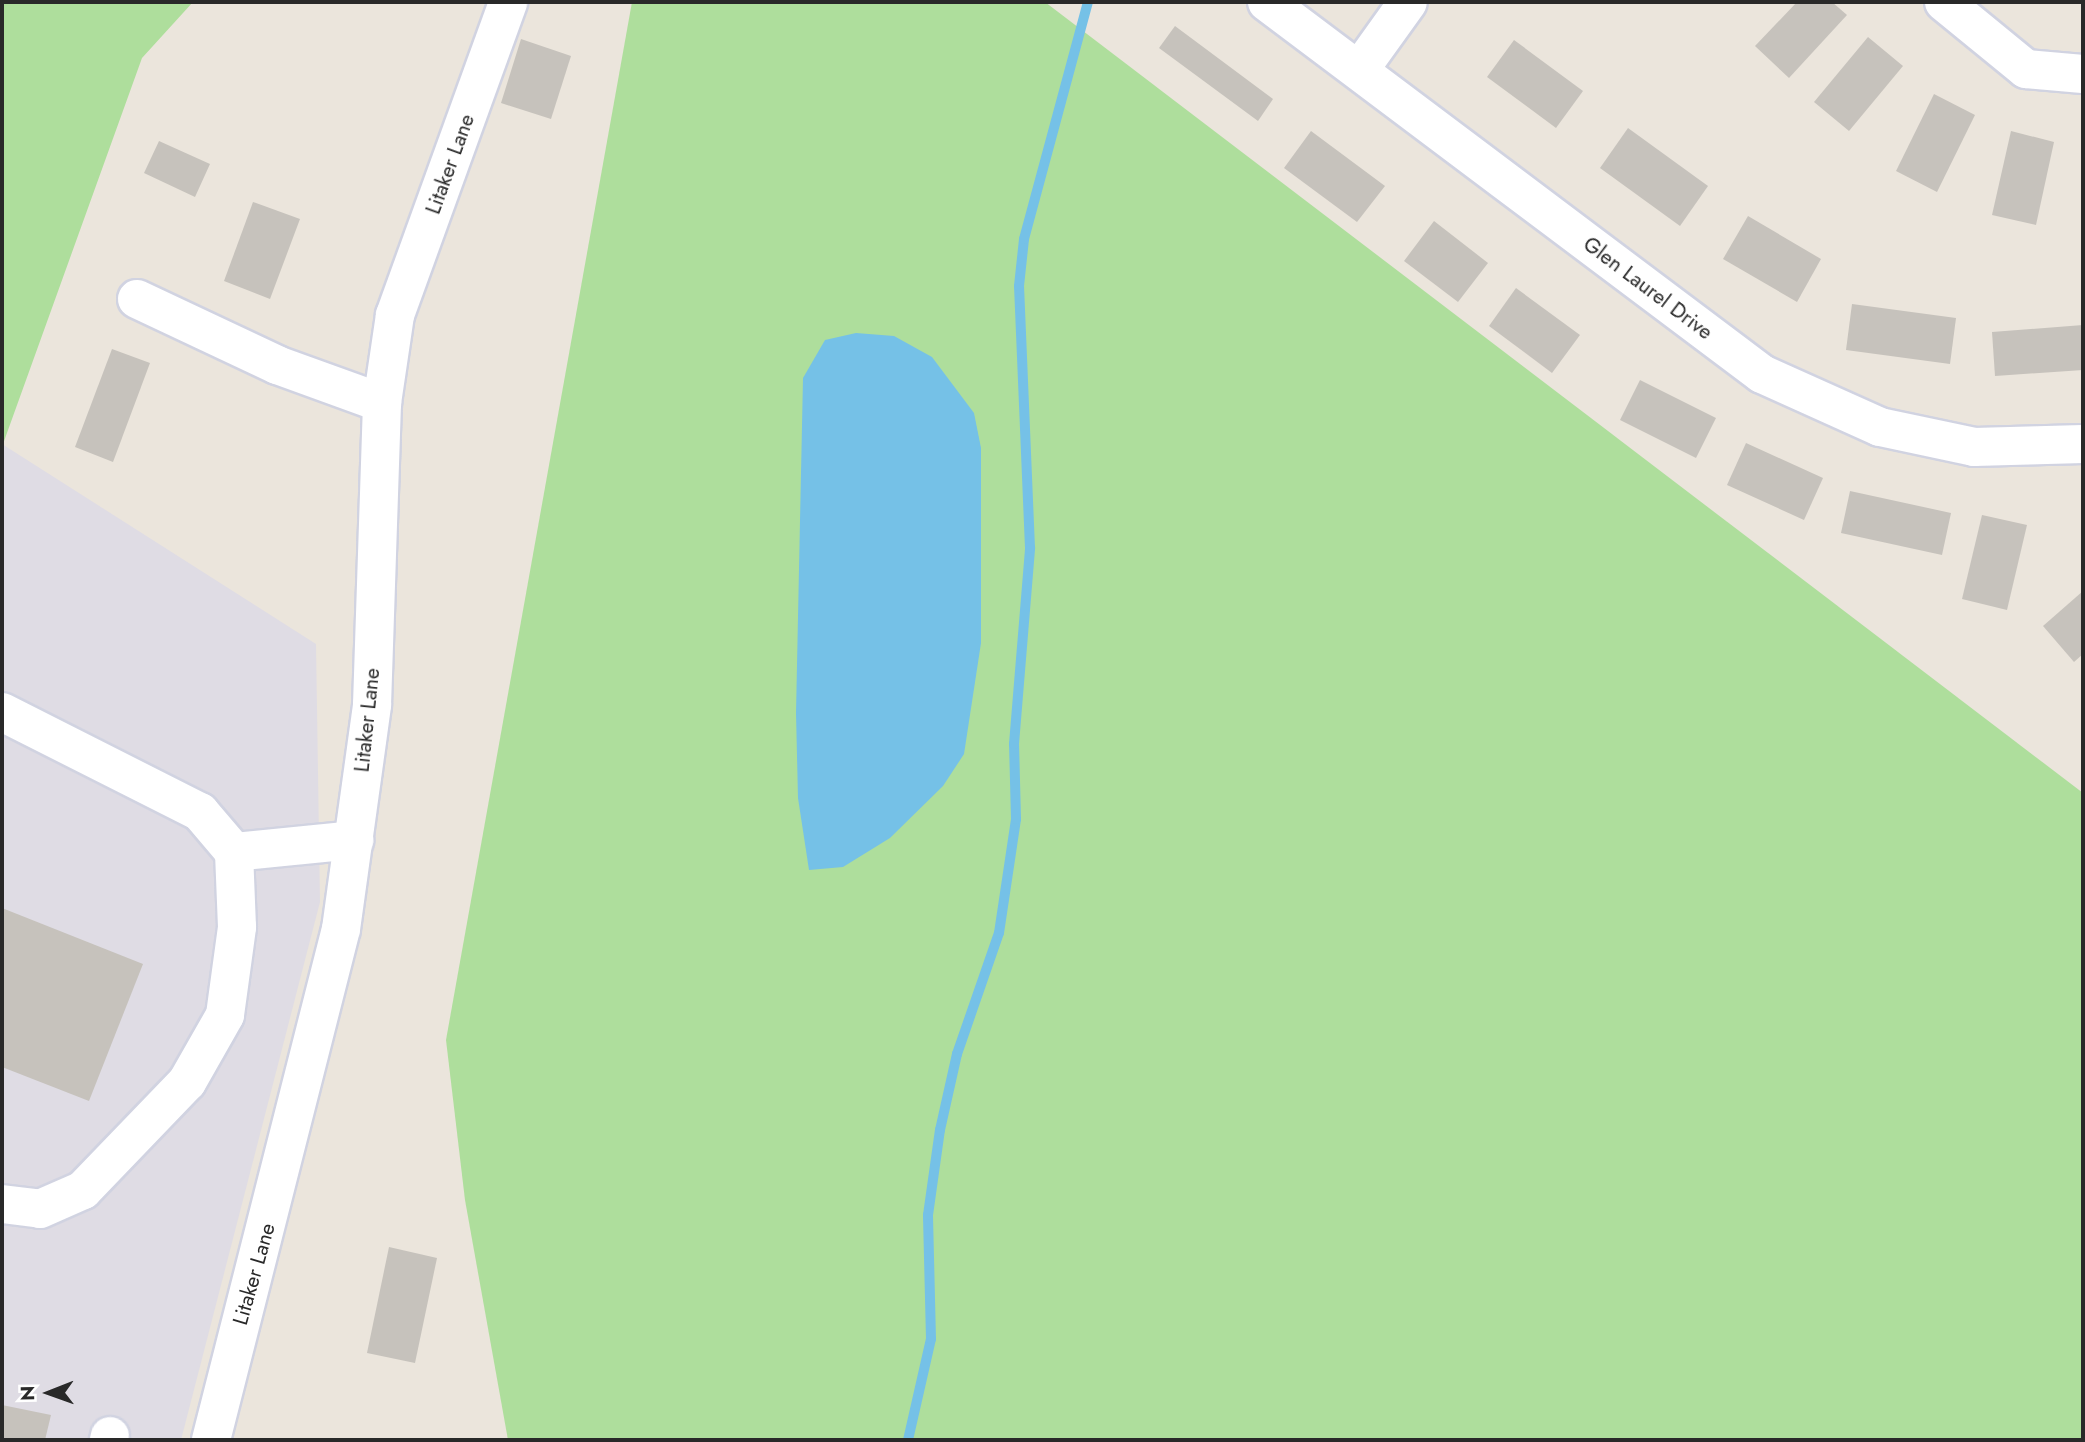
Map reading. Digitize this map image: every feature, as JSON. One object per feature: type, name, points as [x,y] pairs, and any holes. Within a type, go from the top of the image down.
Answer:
[{"type":"street","name":"Litaker Lane","points":[[211,1440],[341,929],[372,705],[382,404],[396,315],[508,2]]},
{"type":"street","name":"Glen Laurel Drive","points":[[1266,2],[1360,69],[1762,374],[1894,430],[1974,447],[2083,444]]},
{"type":"street","points":[[1360,69],[1408,2]]},
{"type":"street","points":[[1944,2],[2026,69],[2083,74]]},
{"type":"street","points":[[137,299],[277,365],[382,404]]},
{"type":"street","points":[[2,712],[200,811],[234,852],[237,927],[225,1015],[187,1082],[83,1190],[40,1209],[2,1204]]},
{"type":"street","points":[[234,852],[354,840]]},
{"type":"shaded area","points":[[2,444],[316,644],[320,902],[181,1440],[2,1440]]},
{"type":"green space","points":[[2,2],[193,2],[142,58],[3,444]]},
{"type":"green space","points":[[632,2],[1045,2],[2083,793],[2083,1440],[508,1440],[465,1200],[446,1040]]},
{"type":"water","points":[[856,333],[894,336],[932,357],[974,413],[981,448],[981,643],[964,754],[943,786],[890,838],[843,867],[809,870],[798,798],[796,713],[803,378],[825,340]]},
{"type":"building","points":[[1797,2],[1832,2],[1847,15],[1789,78],[1755,46]]},
{"type":"building","points":[[1175,26],[1273,99],[1258,121],[1159,48]]},
{"type":"building","points":[[1868,37],[1903,66],[1849,131],[1814,102]]},
{"type":"building","points":[[521,39],[571,56],[551,119],[501,103]]},
{"type":"building","points":[[1514,40],[1583,91],[1556,128],[1487,77]]},
{"type":"building","points":[[1934,94],[1975,115],[1937,192],[1896,171]]},
{"type":"building","points":[[1628,128],[1708,186],[1680,226],[1600,168]]},
{"type":"building","points":[[1311,131],[1385,186],[1357,222],[1284,168]]},
{"type":"building","points":[[2011,131],[2054,142],[2036,225],[1992,215]]},
{"type":"building","points":[[159,141],[210,164],[195,197],[144,173]]},
{"type":"building","points":[[253,202],[300,219],[270,299],[224,281]]},
{"type":"building","points":[[1748,216],[1821,259],[1797,302],[1723,259]]},
{"type":"building","points":[[1434,221],[1488,263],[1458,302],[1404,261]]},
{"type":"building","points":[[1516,288],[1580,335],[1552,373],[1489,326]]},
{"type":"building","points":[[1852,304],[1956,318],[1950,364],[1846,350]]},
{"type":"building","points":[[2083,325],[2083,370],[1995,376],[1992,332]]},
{"type":"building","points":[[112,349],[150,363],[113,462],[75,447]]},
{"type":"building","points":[[1640,380],[1716,418],[1696,458],[1620,420]]},
{"type":"building","points":[[1746,443],[1823,478],[1804,520],[1727,485]]},
{"type":"building","points":[[1850,491],[1951,513],[1942,555],[1841,533]]},
{"type":"building","points":[[1982,515],[2027,525],[2007,610],[1962,599]]},
{"type":"building","points":[[2083,591],[2083,654],[2074,662],[2043,626]]},
{"type":"building","points":[[2,908],[143,964],[89,1101],[2,1067]]},
{"type":"building","points":[[389,1247],[437,1258],[415,1363],[367,1353]]},
{"type":"building","points":[[2,1405],[51,1415],[45,1440],[2,1440]]},
{"type":"waterway","points":[[908,1440],[931,1339],[928,1215],[940,1130],[957,1054],[999,933],[1016,819],[1014,744],[1030,548],[1019,286],[1024,239],[1088,2]]}]
